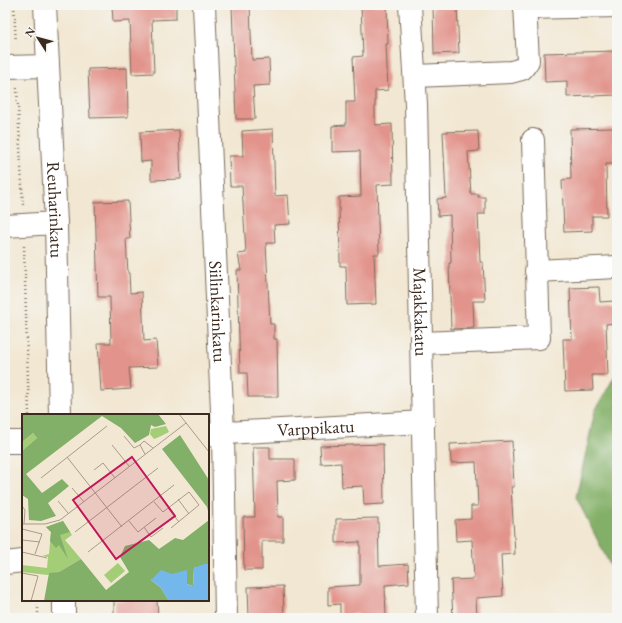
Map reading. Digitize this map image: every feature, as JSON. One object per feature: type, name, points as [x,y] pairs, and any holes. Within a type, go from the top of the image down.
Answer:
[{"type":"street","name":"Reuharinkatu","points":[[45,5],[56,223],[60,414]]},
{"type":"street","name":"Siilinkarinkatu","points":[[204,5],[215,433],[226,618]]},
{"type":"street","name":"Majakkakatu","points":[[410,5],[415,76],[424,422],[427,618]]},
{"type":"street","points":[[415,76],[511,72],[522,69],[528,61],[525,6],[617,6]]},
{"type":"street","points":[[5,67],[48,66]]},
{"type":"street","points":[[422,343],[539,338],[533,140]]},
{"type":"street","points":[[5,226],[56,223]]},
{"type":"street","points":[[536,271],[617,267]]},
{"type":"street","name":"Varppikatu","points":[[215,433],[424,422]]},
{"type":"street","points":[[5,442],[22,442]]},
{"type":"street","points":[[5,563],[22,561]]},
{"type":"street","points":[[64,601],[64,618]]},
{"type":"path","points":[[38,601],[38,618]]},
{"type":"green space","points":[[617,372],[617,579],[576,497],[595,411]]},
{"type":"building","points":[[112,5],[176,5],[176,19],[152,20],[154,73],[132,74],[130,21],[113,22]]},
{"type":"building","points":[[232,5],[250,5],[252,60],[269,59],[270,85],[253,86],[255,119],[236,119]]},
{"type":"building","points":[[361,5],[387,5],[388,44],[386,44],[388,90],[375,91],[375,125],[392,124],[393,184],[377,185],[379,254],[374,254],[376,304],[347,305],[346,266],[340,266],[339,197],[361,196],[360,151],[332,152],[332,126],[346,125],[346,102],[355,102],[353,57],[363,56]]},
{"type":"building","points":[[433,5],[457,5],[459,53],[434,54]]},
{"type":"building","points":[[617,51],[617,95],[567,97],[567,81],[545,82],[544,53]]},
{"type":"building","points":[[127,68],[128,117],[90,118],[88,69]]},
{"type":"building","points":[[614,128],[615,164],[606,164],[607,216],[592,216],[592,231],[564,232],[562,180],[571,179],[570,129]]},
{"type":"building","points":[[273,129],[275,196],[288,195],[290,224],[274,225],[275,243],[266,243],[270,324],[274,324],[274,339],[277,339],[278,397],[248,397],[247,373],[240,373],[237,270],[241,270],[238,254],[246,253],[242,186],[230,186],[229,156],[243,156],[242,131]]},
{"type":"building","points":[[179,130],[181,179],[151,180],[151,161],[141,162],[140,132]]},
{"type":"building","points":[[478,131],[479,151],[468,152],[471,194],[478,194],[478,197],[485,197],[485,214],[478,214],[480,262],[483,262],[485,301],[473,301],[474,328],[451,329],[449,263],[451,263],[450,215],[438,216],[437,199],[446,198],[443,132]]},
{"type":"building","points":[[128,201],[130,239],[126,239],[130,293],[142,292],[144,341],[156,340],[158,367],[129,368],[131,389],[101,391],[98,343],[111,343],[110,297],[98,297],[95,202]]},
{"type":"building","points":[[599,287],[600,302],[615,301],[616,323],[606,324],[608,375],[592,375],[593,390],[565,391],[563,339],[572,339],[570,288]]},
{"type":"building","points":[[512,441],[514,487],[511,487],[515,554],[501,555],[503,596],[476,598],[477,618],[453,618],[451,580],[474,579],[472,540],[456,541],[455,520],[471,519],[471,506],[478,506],[476,462],[451,463],[450,444]]},
{"type":"building","points":[[383,444],[384,504],[364,505],[363,486],[342,487],[341,463],[321,464],[320,446]]},
{"type":"building","points":[[253,447],[270,447],[270,459],[295,459],[295,480],[277,481],[278,517],[283,517],[283,541],[262,541],[262,570],[244,570],[243,517],[255,517]]},
{"type":"building","points":[[378,518],[379,566],[408,564],[409,583],[385,585],[386,618],[358,618],[358,614],[340,615],[340,604],[328,605],[328,587],[360,585],[360,542],[336,543],[336,519]]},
{"type":"building","points":[[283,586],[284,618],[249,618],[248,587]]},
{"type":"building","points":[[114,601],[157,601],[158,618],[114,618]]}]
